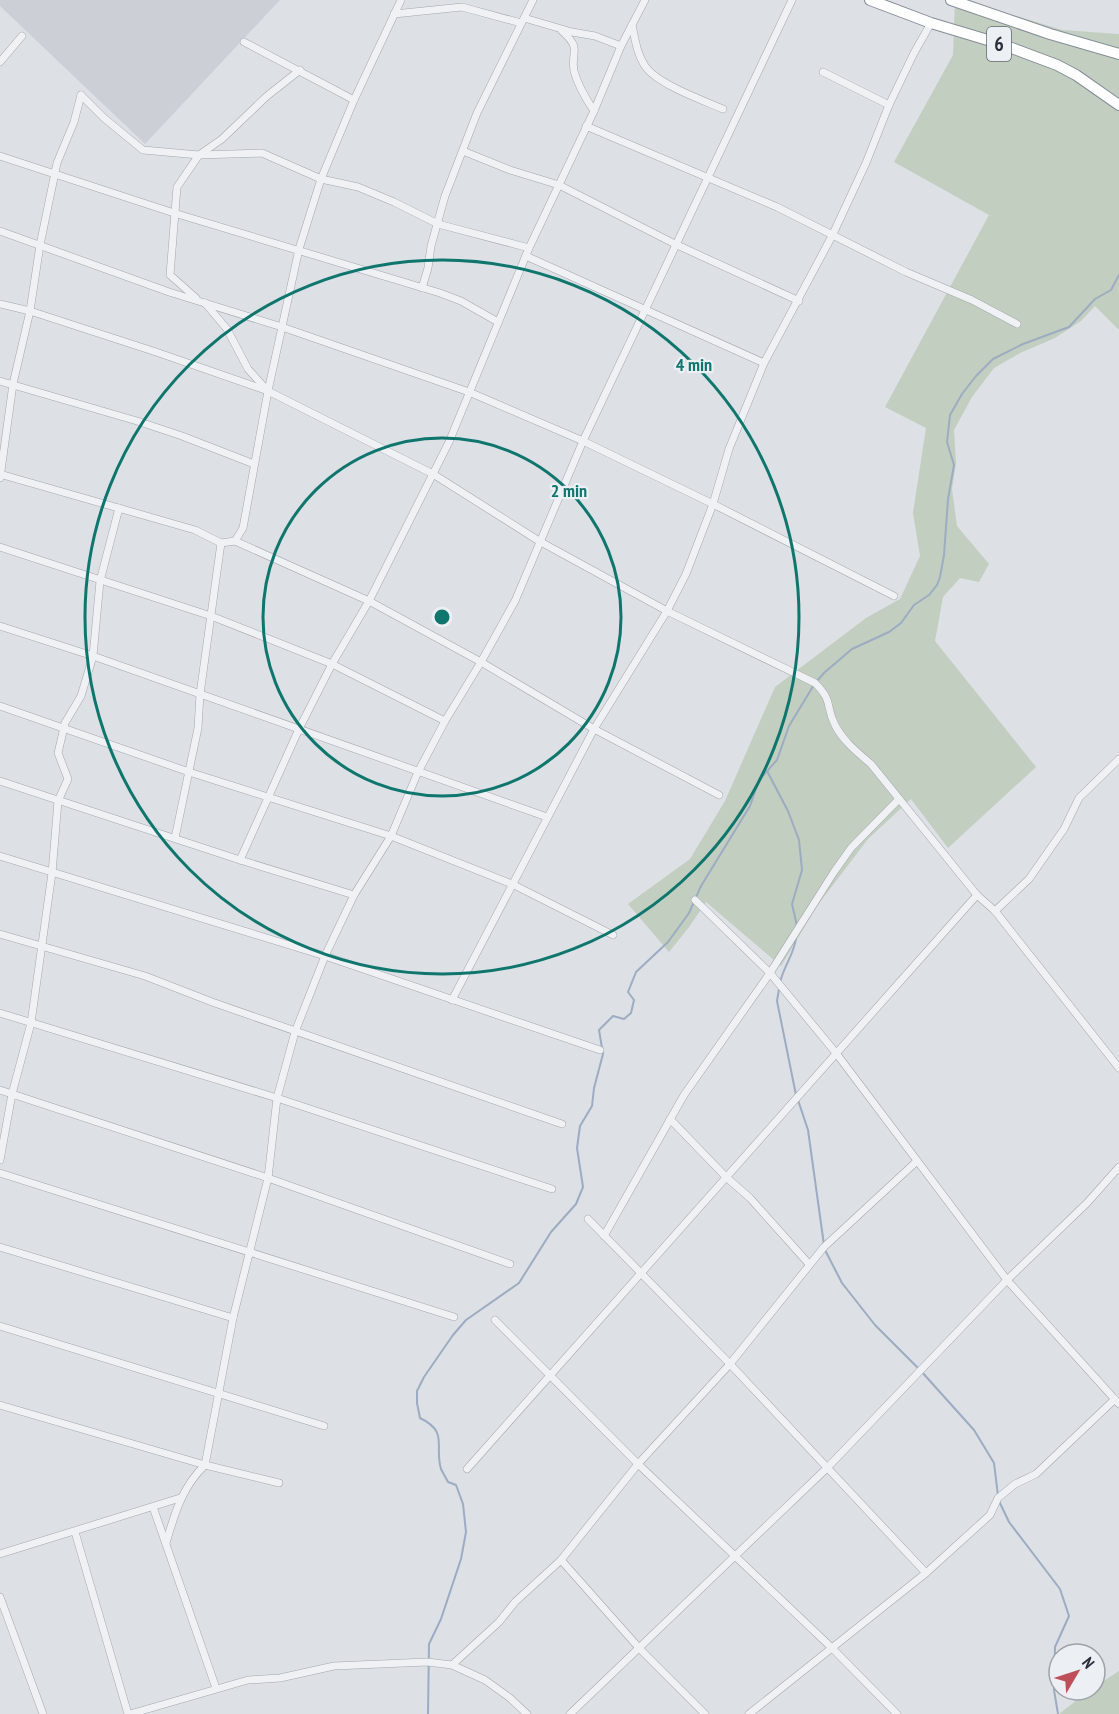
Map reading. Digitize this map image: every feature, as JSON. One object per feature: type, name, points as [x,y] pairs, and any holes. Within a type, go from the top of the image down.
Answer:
[{"type":"highway","name":"6","points":[[870,0],[931,23],[1058,65],[1119,105]]},
{"type":"highway","name":"6","points":[[951,0],[1050,34],[1119,54]]},
{"type":"street","points":[[235,541],[243,528],[268,391],[299,249],[321,179],[354,100],[401,0]]},
{"type":"street","points":[[422,288],[445,196],[477,113],[533,0]]},
{"type":"street","points":[[240,860],[299,729],[332,664],[369,601],[449,442],[527,252],[594,111],[621,46],[645,0]]},
{"type":"street","points":[[165,1543],[180,1498],[193,1477],[205,1465],[233,1318],[268,1178],[276,1098],[295,1032],[325,956],[354,895],[390,836],[418,772],[445,721],[515,601],[583,441],[792,0]]},
{"type":"street","points":[[394,14],[462,7],[572,33],[595,36],[621,46]]},
{"type":"street","points":[[452,1000],[594,729],[667,610],[686,574],[713,504],[729,449],[764,363],[832,236],[866,163],[889,105],[931,23]]},
{"type":"street","points":[[632,26],[638,54],[646,68],[681,91],[723,109]]},
{"type":"street","points":[[558,28],[575,46],[575,73],[594,111]]},
{"type":"street","points":[[0,62],[22,36]]},
{"type":"street","points":[[244,42],[354,100]]},
{"type":"street","points":[[268,391],[248,369],[227,329],[205,303],[189,294],[170,275],[174,213],[177,187],[199,155],[222,139],[267,96],[300,70]]},
{"type":"street","points":[[822,72],[889,105]]},
{"type":"street","points":[[719,795],[594,729],[481,662],[369,601],[235,541],[221,543],[195,530],[0,476],[13,384],[30,311],[40,245],[55,173],[81,95],[104,118],[143,150],[199,155],[262,153],[321,179],[358,188],[394,202],[438,224],[527,252],[645,310],[764,363]]},
{"type":"street","points":[[586,126],[777,207],[832,236],[906,272],[972,300],[1017,324]]},
{"type":"street","points":[[463,151],[510,170],[559,185],[675,244],[799,301]]},
{"type":"street","points":[[0,156],[174,213],[422,288],[461,301],[498,322]]},
{"type":"street","points":[[0,231],[169,292],[282,327],[469,393],[583,441],[894,596]]},
{"type":"street","points":[[0,304],[30,311],[268,391],[433,474],[539,541],[667,610],[815,683],[827,695],[835,725],[852,747],[871,764],[977,895],[994,911],[1119,1068]]},
{"type":"street","points":[[0,381],[182,436],[254,464]]},
{"type":"street","points":[[0,1160],[12,1094],[31,1023],[52,873],[58,801],[68,779],[58,753],[64,728],[81,696],[93,656],[100,580],[119,508]]},
{"type":"street","points":[[175,838],[198,728],[200,694],[221,543]]},
{"type":"street","points":[[0,547],[211,616],[332,664],[445,721]]},
{"type":"street","points":[[0,626],[93,656],[547,817]]},
{"type":"street","points":[[0,706],[189,772],[390,836],[512,884],[613,935]]},
{"type":"street","points":[[994,911],[1029,879],[1064,829],[1079,798],[1119,759]]},
{"type":"street","points":[[0,781],[354,895]]},
{"type":"street","points":[[604,1236],[684,1095],[770,973],[851,848],[899,799]]},
{"type":"street","points":[[0,856],[325,956],[600,1050]]},
{"type":"street","points":[[467,1469],[977,895]]},
{"type":"street","points":[[695,900],[770,973],[836,1053],[1007,1280],[1117,1402],[1036,1474],[1015,1484],[998,1498],[990,1515],[926,1574],[749,1714]]},
{"type":"street","points":[[0,934],[144,976],[295,1032],[562,1124]]},
{"type":"street","points":[[0,1013],[276,1098],[552,1189]]},
{"type":"street","points":[[0,1090],[268,1178],[510,1264]]},
{"type":"street","points":[[670,1119],[726,1177],[750,1198],[809,1264]]},
{"type":"street","points":[[452,1665],[561,1560],[639,1464],[730,1364],[824,1247],[917,1161]]},
{"type":"street","points":[[570,1714],[828,1467],[1007,1280],[1087,1203],[1119,1167]]},
{"type":"street","points":[[0,1173],[454,1317]]},
{"type":"street","points":[[588,1219],[730,1364],[926,1574]]},
{"type":"street","points":[[0,1247],[233,1318]]},
{"type":"street","points":[[495,1320],[549,1376],[832,1648],[897,1714]]},
{"type":"street","points":[[0,1326],[324,1426]]},
{"type":"street","points":[[0,1405],[205,1465],[279,1483]]},
{"type":"street","points":[[0,1554],[180,1498]]},
{"type":"street","points":[[153,1507],[216,1688]]},
{"type":"street","points":[[75,1532],[129,1714],[248,1680],[280,1678],[333,1666],[427,1662],[452,1665],[485,1680],[527,1714]]},
{"type":"street","points":[[561,1560],[640,1649],[705,1714]]},
{"type":"street","points":[[0,1597],[43,1714]]},
{"type":"shaded area","points":[[0,0],[280,0],[145,144],[0,6]]},
{"type":"green space","points":[[955,0],[965,0],[1062,30],[1119,34],[1119,330],[1095,306],[1081,321],[1055,338],[1020,353],[994,368],[972,397],[954,430],[956,463],[952,489],[957,526],[989,564],[979,582],[960,578],[943,597],[935,641],[1036,767],[948,848],[911,799],[868,839],[817,906],[781,966],[706,902],[669,952],[628,904],[690,859],[725,801],[775,687],[866,618],[900,599],[920,556],[913,513],[926,428],[885,407],[989,215],[894,162],[953,55]]},
{"type":"green space","points":[[1119,1671],[1119,1714],[1059,1714],[1074,1702],[1107,1702],[1107,1679]]},
{"type":"waterway","points":[[428,1714],[429,1644],[441,1619],[461,1559],[466,1532],[463,1504],[456,1485],[448,1482],[441,1469],[438,1434],[435,1428],[420,1418],[417,1391],[453,1335],[466,1320],[519,1283],[551,1232],[576,1204],[583,1187],[577,1148],[580,1126],[592,1106],[603,1054],[599,1030],[613,1016],[624,1019],[631,1013],[634,1000],[628,992],[636,972],[668,942],[689,913],[701,886],[750,806],[759,780],[777,760],[789,726],[815,683],[852,649],[889,632],[901,623],[914,605],[929,595],[937,585],[944,555],[948,499],[954,465],[947,442],[950,415],[962,394],[993,359],[1023,344],[1069,327],[1095,299],[1111,290],[1119,275]]},
{"type":"waterway","points":[[767,771],[788,811],[799,840],[802,870],[792,904],[797,926]]},
{"type":"waterway","points":[[780,983],[796,938]]},
{"type":"waterway","points":[[779,989],[777,1001],[796,1095]]},
{"type":"waterway","points":[[798,1100],[808,1130],[824,1245]]},
{"type":"waterway","points":[[825,1250],[842,1283],[875,1325],[921,1371],[974,1430],[994,1463],[998,1496]]},
{"type":"waterway","points":[[999,1501],[1009,1522],[1060,1589],[1069,1616],[1055,1647],[1054,1690],[1058,1714]]}]
